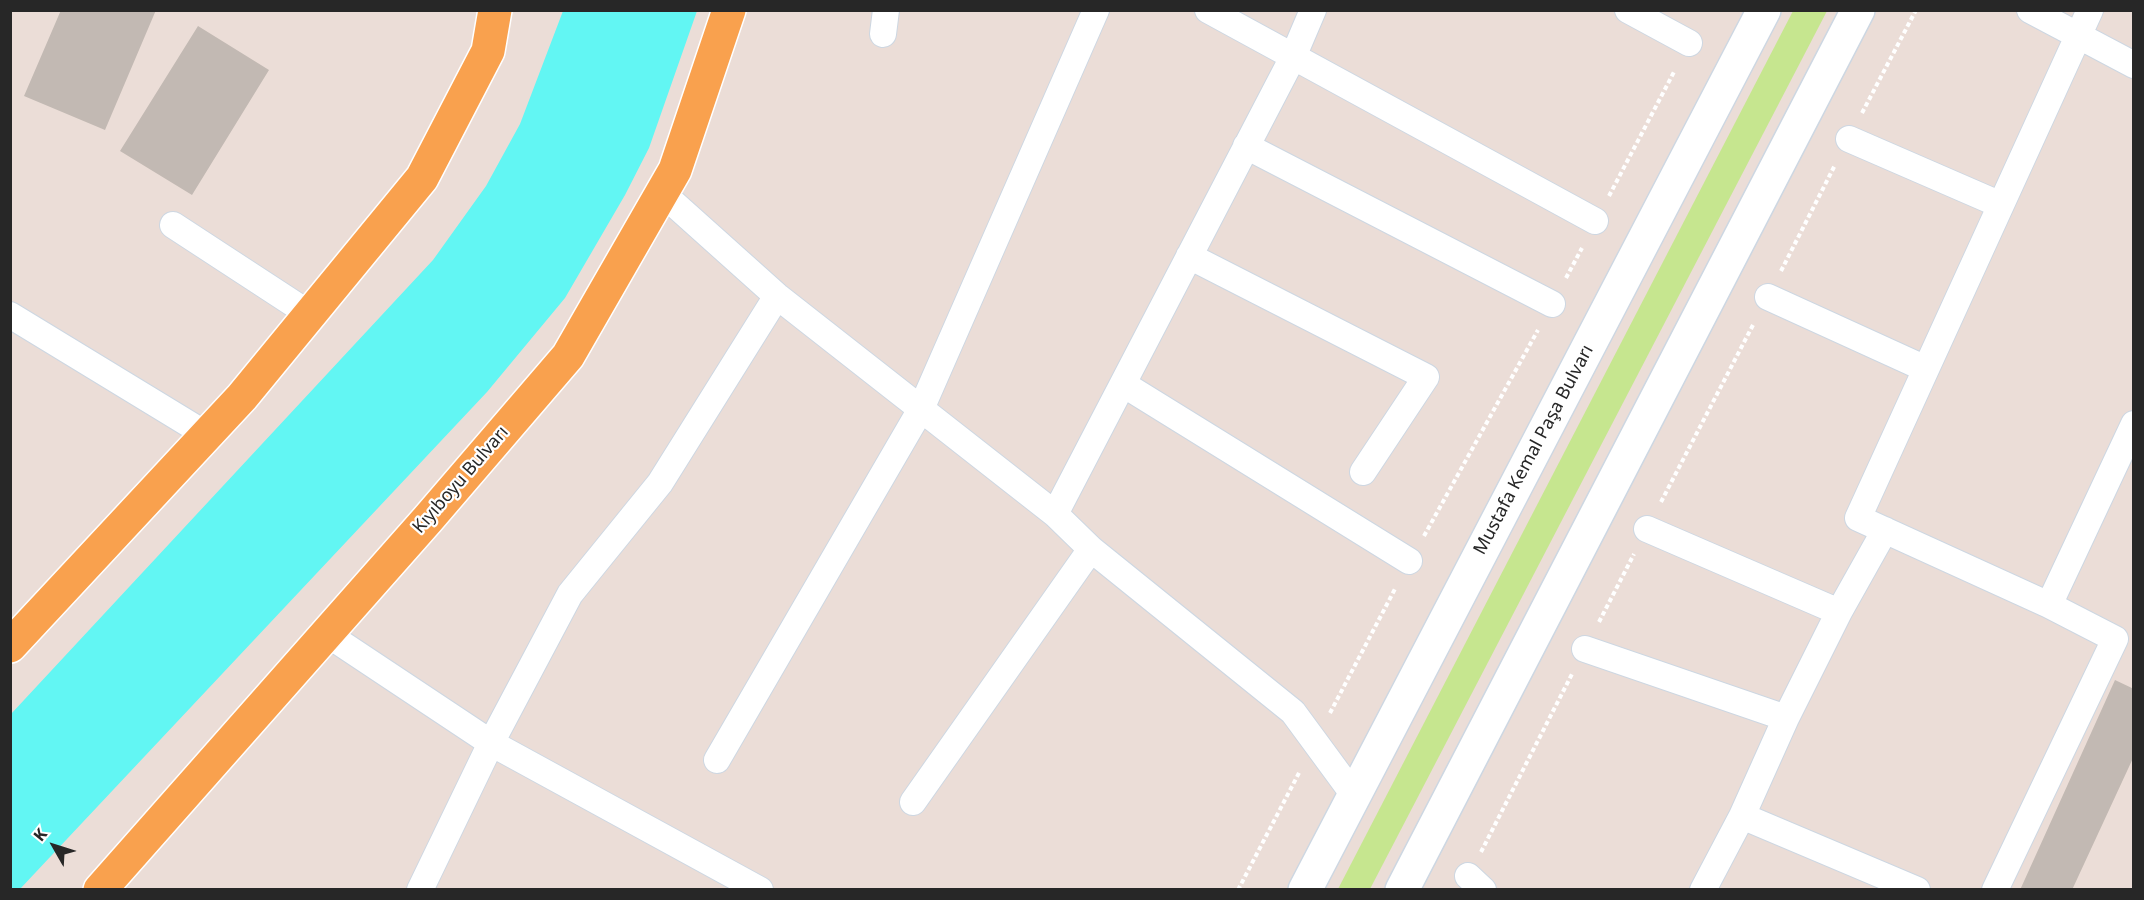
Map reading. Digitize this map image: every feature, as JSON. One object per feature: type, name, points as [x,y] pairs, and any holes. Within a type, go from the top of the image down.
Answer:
[{"type":"main road","points":[[10,646],[242,397],[422,178],[488,51],[495,10]]},
{"type":"main road","name":"Kıyıboyu Bulvarı","points":[[100,890],[327,634],[568,356],[675,170],[729,10]]},
{"type":"main road","name":"Mustafa Kemal Paşa Bulvarı","points":[[1305,890],[1764,10]]},
{"type":"main road","points":[[1402,890],[1857,10]]},
{"type":"street","points":[[717,760],[921,409],[1096,10]]},
{"type":"street","points":[[1208,10],[1595,221]]},
{"type":"street","points":[[1055,513],[1293,57],[1313,10]]},
{"type":"street","points":[[1628,10],[1689,43]]},
{"type":"street","points":[[2030,10],[2133,65]]},
{"type":"street","points":[[1995,890],[2115,639],[2049,605],[1858,518],[2090,10]]},
{"type":"street","points":[[1849,139],[2001,205]]},
{"type":"street","points":[[1246,146],[1552,304]]},
{"type":"street","points":[[662,193],[777,296],[1055,513],[1091,549],[1293,712],[1354,795]]},
{"type":"street","points":[[173,225],[297,306]]},
{"type":"street","points":[[1189,256],[1426,377],[1363,472]]},
{"type":"street","points":[[420,890],[492,743],[570,594],[660,483],[777,296]]},
{"type":"street","points":[[1768,297],[1926,369]]},
{"type":"street","points":[[10,315],[207,435]]},
{"type":"street","points":[[1123,384],[1409,561]]},
{"type":"street","points":[[2049,605],[2133,424]]},
{"type":"street","points":[[1647,529],[1839,612]]},
{"type":"street","points":[[1703,890],[1742,816],[1786,718],[1839,612],[1885,530]]},
{"type":"street","points":[[913,802],[1091,549]]},
{"type":"street","points":[[327,634],[492,743],[760,890]]},
{"type":"street","points":[[1585,650],[1786,718]]},
{"type":"street","points":[[1742,816],[1917,890]]},
{"type":"path","points":[[1475,883],[1585,650],[1916,10]]},
{"type":"path","points":[[1238,890],[1409,561],[1552,304],[1689,43]]},
{"type":"green space","points":[[1793,11],[1827,11],[1370,889],[1338,889]]},
{"type":"water","points":[[563,11],[697,11],[649,148],[625,195],[565,298],[487,392],[20,889],[11,889],[11,714],[433,260],[486,186],[520,124]]},
{"type":"building","points":[[61,10],[156,10],[105,130],[24,96]]},
{"type":"building","points":[[198,26],[269,70],[192,195],[120,151]]},
{"type":"building","points":[[2115,680],[2134,689],[2134,756],[2072,890],[2020,890]]}]
